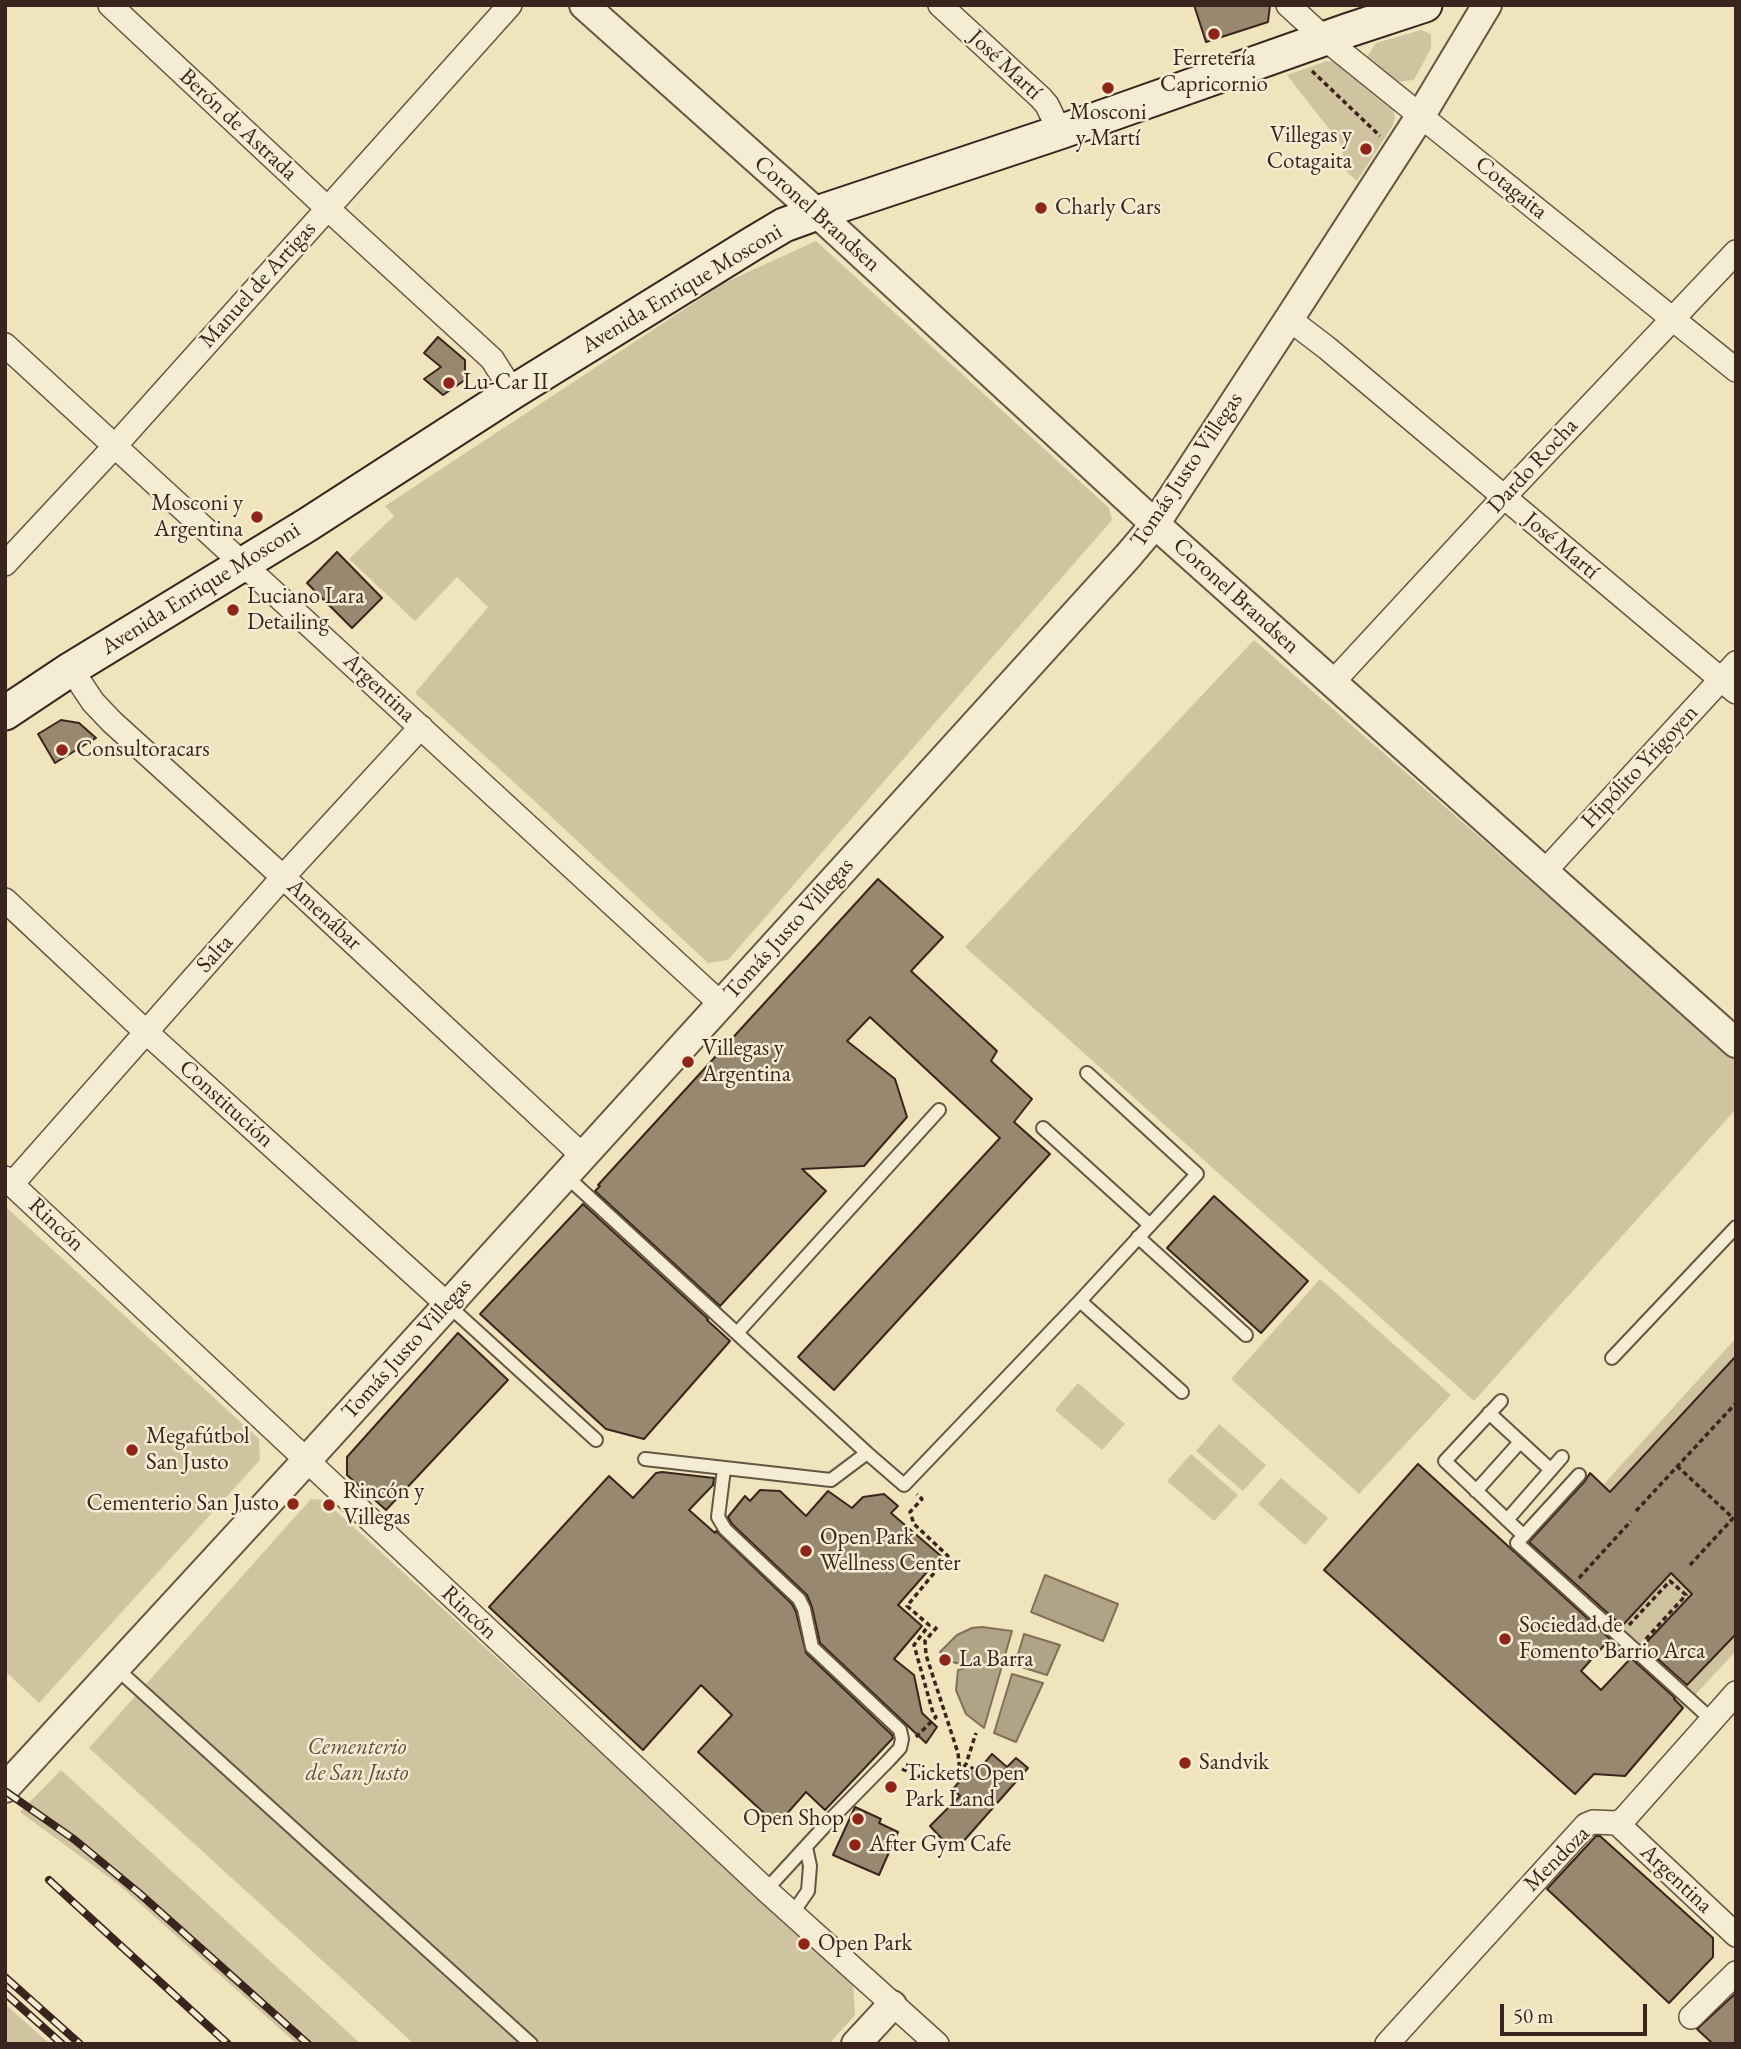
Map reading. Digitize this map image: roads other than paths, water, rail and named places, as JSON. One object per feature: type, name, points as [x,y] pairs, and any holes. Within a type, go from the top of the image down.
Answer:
[{"type":"main road","name":"Avenida Enrique Mosconi","points":[[5,713],[71,669],[307,525],[513,392],[784,225],[1425,5]]},
{"type":"street","name":"Berón de Astrada","points":[[110,5],[492,359],[513,392]]},
{"type":"street","name":"Manuel de Artigas","points":[[5,564],[114,447],[510,5]]},
{"type":"street","name":"Coronel Brandsen","points":[[584,5],[817,212],[1155,524],[1736,1043]]},
{"type":"street","name":"José Martí","points":[[940,5],[1041,98],[1060,132]]},
{"type":"street","name":"Cotagaita","points":[[1288,5],[1324,38],[1736,370]]},
{"type":"street","name":"Tomás Justo Villegas","points":[[5,1788],[307,1460],[1155,524],[1421,115],[1487,5]]},
{"type":"street","name":"Dardo Rocha","points":[[1333,682],[1736,252]]},
{"type":"street","name":"José Martí","points":[[1289,319],[1503,498],[1731,678]]},
{"type":"street","name":"Argentina","points":[[5,345],[721,1004]]},
{"type":"street","name":"Amenábar","points":[[71,669],[93,702],[113,722],[283,877],[574,1166]]},
{"type":"street","name":"Hipólito Yrigoyen","points":[[1545,871],[1731,678]]},
{"type":"street","name":"Salta","points":[[8,1181],[421,727]]},
{"type":"street","name":"Constitución","points":[[5,900],[447,1305]]},
{"type":"street","name":"Rincón","points":[[8,1181],[766,1890],[937,2044]]},
{"type":"street","name":"Mendoza","points":[[1387,2044],[1586,1825],[1593,1822],[1617,1823],[1631,1813],[1736,1693]]},
{"type":"street","name":"Argentina","points":[[1617,1823],[1736,1935]]},
{"type":"street","points":[[1691,2017],[1736,1973]]},
{"type":"street","points":[[856,2044],[892,2005]]},
{"type":"lane","points":[[574,1166],[737,1334],[904,1485],[1197,1174],[1087,1073]]},
{"type":"lane","points":[[737,1334],[939,1110]]},
{"type":"lane","points":[[1043,1128],[1150,1225]]},
{"type":"lane","points":[[1612,1358],[1736,1227]]},
{"type":"lane","points":[[1138,1237],[1246,1335]]},
{"type":"lane","points":[[1080,1301],[1182,1392]]},
{"type":"lane","points":[[447,1305],[596,1440]]},
{"type":"lane","points":[[1501,1401],[1445,1461],[1523,1535]]},
{"type":"lane","points":[[1489,1413],[1551,1470]]},
{"type":"lane","points":[[1476,1491],[1520,1442]]},
{"type":"lane","points":[[645,1459],[831,1480],[867,1453]]},
{"type":"lane","points":[[1507,1520],[1562,1457]]},
{"type":"lane","points":[[724,1469],[718,1517],[725,1529],[799,1599],[804,1609],[812,1647],[900,1730],[902,1739],[900,1748],[766,1890]]},
{"type":"lane","points":[[1579,1475],[1517,1543],[1712,1720]]},
{"type":"lane","points":[[116,1668],[531,2044]]},
{"type":"lane","points":[[792,1914],[808,1891],[810,1867],[806,1847]]},
{"type":"railway","points":[[5,1791],[75,1840],[139,1893],[308,2044]]},
{"type":"railway","points":[[49,1880],[228,2044]]},
{"type":"railway","points":[[5,1977],[80,2044]]},
{"type":"railway","points":[[5,1993],[62,2044]]},
{"type":"place","name":"Ferretería Capricornio","points":[[1214,34]]},
{"type":"place","name":"Mosconi y Martí","points":[[1108,88]]},
{"type":"place","name":"Villegas y Cotagaita","points":[[1366,149]]},
{"type":"place","name":"Charly Cars","points":[[1041,208]]},
{"type":"place","name":"Lu-Car II","points":[[449,383]]},
{"type":"place","name":"Mosconi y Argentina","points":[[257,517]]},
{"type":"place","name":"Luciano Lara Detailing","points":[[233,610]]},
{"type":"place","name":"Consultoracars","points":[[62,750]]},
{"type":"place","name":"Villegas y Argentina","points":[[688,1062]]},
{"type":"place","name":"Megafútbol San Justo","points":[[132,1450]]},
{"type":"place","name":"Cementerio San Justo","points":[[293,1504]]},
{"type":"place","name":"Rincón y Villegas","points":[[329,1505]]},
{"type":"place","name":"Open Park Wellness Center","points":[[806,1551]]},
{"type":"place","name":"Sociedad de Fomento Barrio Arca","points":[[1505,1639]]},
{"type":"place","name":"La Barra","points":[[945,1660]]},
{"type":"place","name":"Sandvik","points":[[1185,1763]]},
{"type":"place","name":"Tickets Open Park Land","points":[[891,1787]]},
{"type":"place","name":"Open Shop","points":[[858,1819]]},
{"type":"place","name":"After Gym Cafe","points":[[855,1845]]},
{"type":"place","name":"Open Park","points":[[804,1944]]},
{"type":"park label","name":"Cementerio de San Justo","points":[[357,1761]]}]
